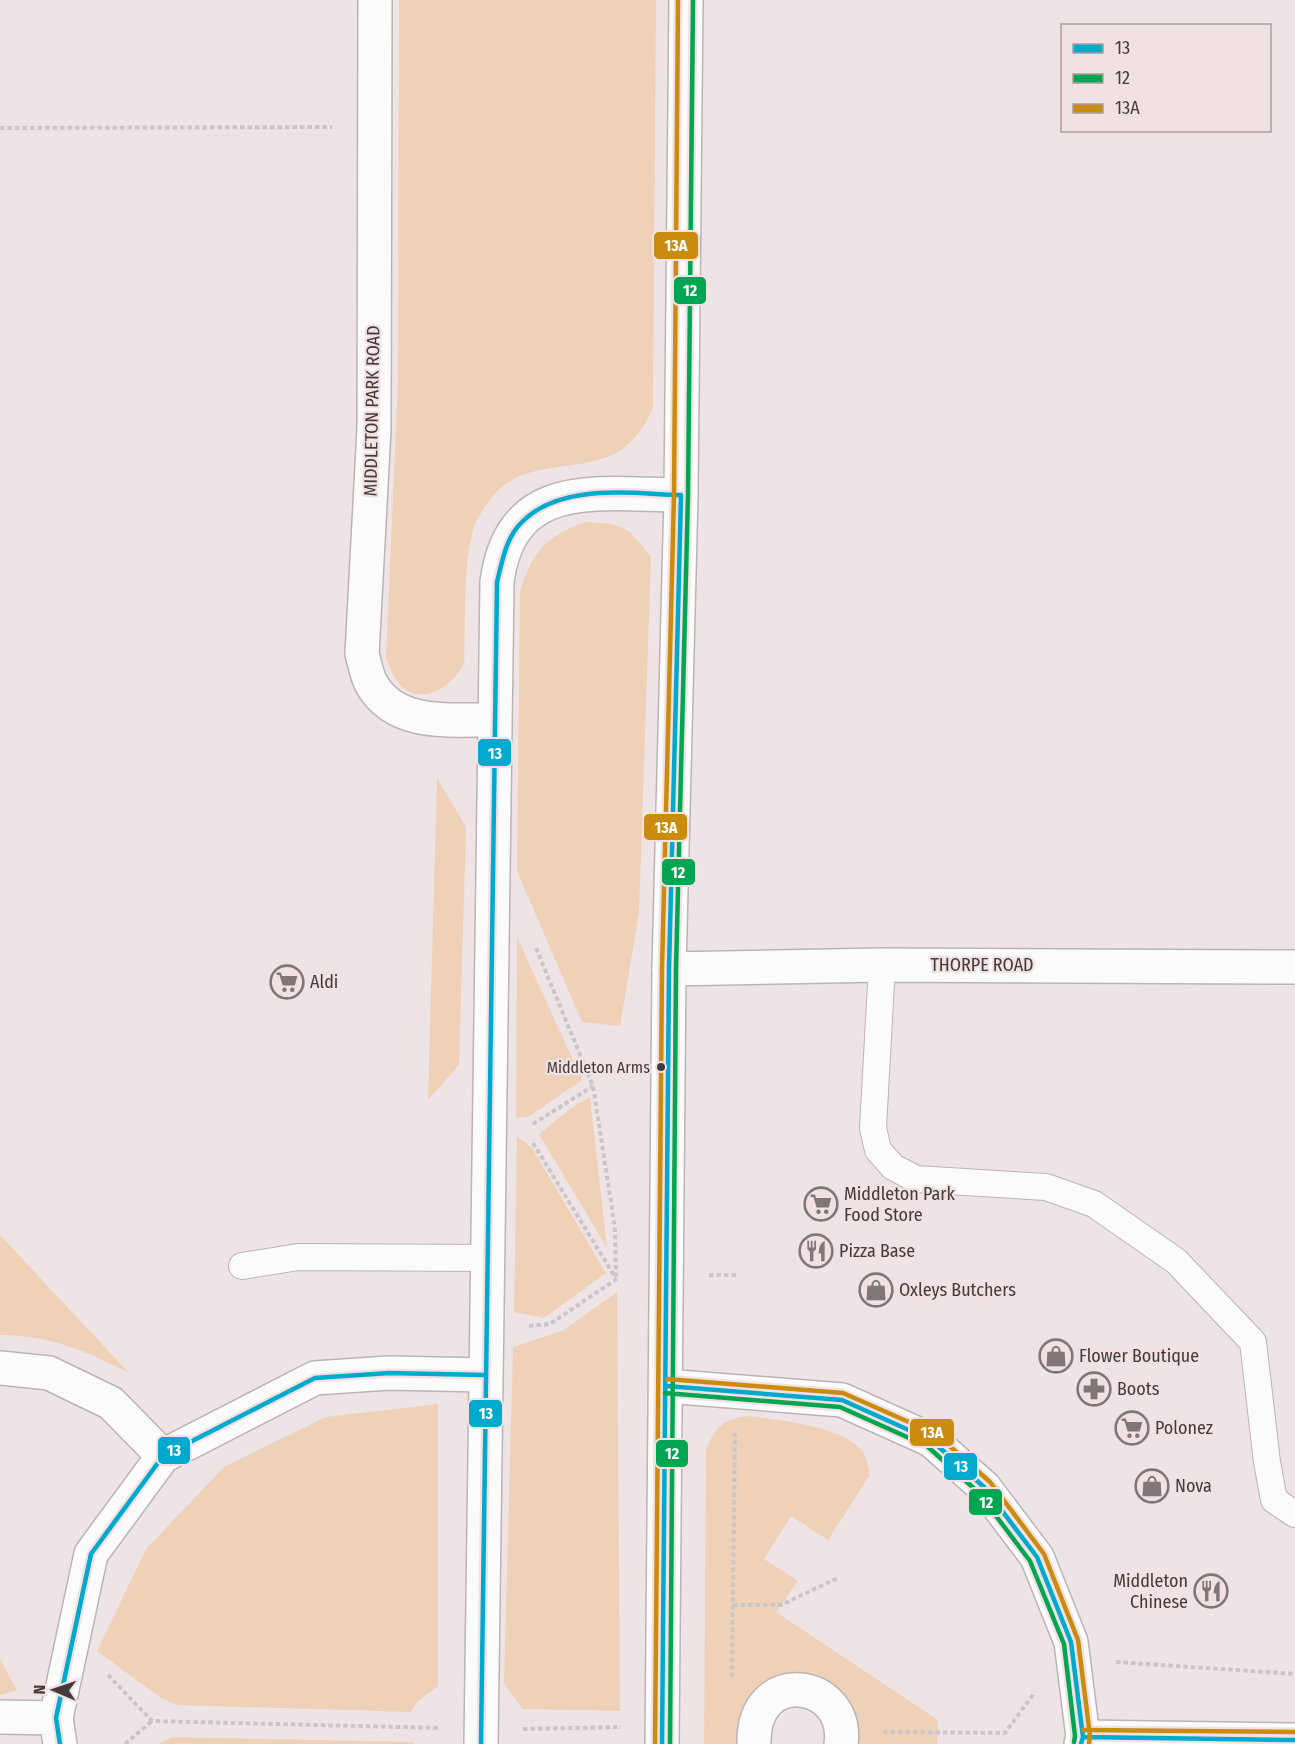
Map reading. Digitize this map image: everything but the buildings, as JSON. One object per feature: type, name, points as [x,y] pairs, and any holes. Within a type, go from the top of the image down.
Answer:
[{"type":"street","name":"MIDDLETON PARK ROAD","points":[[375,0],[374,429],[362,654],[372,685],[390,706],[419,718],[495,720]]},
{"type":"street","points":[[662,1744],[669,969],[681,495],[686,0]]},
{"type":"street","points":[[481,1744],[484,1375],[497,582],[500,556],[512,533],[530,514],[544,505],[577,495],[681,495]]},
{"type":"street","name":"THORPE ROAD","points":[[669,969],[882,965],[1295,967]]},
{"type":"street","points":[[0,1368],[49,1373],[111,1403],[164,1456]]},
{"type":"street","points":[[0,1717],[58,1731],[91,1554],[164,1456],[315,1378],[389,1373],[484,1375]]},
{"type":"street","points":[[666,1386],[842,1400],[931,1440],[984,1487],[1037,1557],[1071,1642],[1082,1740],[1295,1740]]},
{"type":"street","points":[[754,1744],[756,1715],[772,1698],[792,1690],[808,1691],[822,1697],[835,1711],[841,1732],[841,1744]]},
{"type":"lane","points":[[882,965],[873,1128],[878,1150],[893,1167],[916,1179],[1046,1187],[1094,1204],[1176,1261],[1253,1342],[1267,1462],[1274,1500],[1295,1514]]},
{"type":"lane","points":[[242,1266],[298,1257],[487,1258]]},
{"type":"path","points":[[0,128],[376,127]]},
{"type":"path","points":[[534,944],[593,1086],[615,1228],[616,1278]]},
{"type":"path","points":[[531,1127],[593,1086]]},
{"type":"path","points":[[526,1133],[616,1278]]},
{"type":"path","points":[[486,1328],[550,1324],[616,1278],[667,1274]]},
{"type":"path","points":[[731,1684],[735,1391]]},
{"type":"path","points":[[733,1605],[781,1605],[838,1578]]},
{"type":"path","points":[[125,1744],[152,1721]]},
{"type":"shaded area","points":[[399,0],[656,0],[653,408],[638,434],[616,453],[599,460],[528,473],[512,480],[497,491],[477,519],[470,543],[466,577],[464,664],[447,684],[432,693],[423,695],[415,694],[402,687],[386,659],[398,382]]},
{"type":"shaded area","points":[[584,522],[616,525],[623,528],[636,538],[651,557],[639,913],[620,1026],[582,1022],[517,871],[520,591],[530,566],[542,548],[559,534]]},
{"type":"shaded area","points":[[437,778],[466,827],[459,1065],[428,1100]]},
{"type":"shaded area","points":[[517,937],[582,1080],[528,1117],[516,1118]]},
{"type":"shaded area","points":[[590,1097],[607,1248],[539,1134],[574,1106]]},
{"type":"shaded area","points":[[517,1136],[532,1148],[606,1273],[544,1318],[514,1312]]},
{"type":"shaded area","points":[[0,1235],[128,1372],[96,1357],[51,1341],[0,1335]]},
{"type":"shaded area","points":[[617,1292],[620,1711],[523,1709],[504,1683],[513,1347],[564,1330]]},
{"type":"shaded area","points":[[438,1404],[438,1686],[417,1702],[411,1712],[177,1705],[161,1698],[97,1651],[146,1549],[224,1467],[326,1417]]},
{"type":"shaded area","points":[[747,1416],[792,1422],[826,1430],[854,1443],[863,1452],[870,1475],[828,1540],[791,1516],[764,1559],[798,1581],[776,1612],[938,1720],[937,1744],[841,1744],[841,1732],[792,1690],[754,1744],[704,1744],[706,1449],[721,1425]]},
{"type":"shaded area","points":[[0,1659],[17,1690],[0,1695]]},
{"type":"shaded area","points":[[172,1737],[413,1742],[414,1744],[159,1744]]},
{"type":"transit line","name":"13A","points":[[655,1744],[662,969],[674,495],[678,0]]},
{"type":"transit line","name":"12","points":[[670,1744],[676,969],[688,495],[693,0]]},
{"type":"transit line","name":"13","points":[[481,1744],[497,582],[505,551],[521,523],[537,510],[555,501],[597,493],[681,495],[669,969],[662,1744]]},
{"type":"transit line","name":"13","points":[[60,1744],[56,1718],[91,1554],[163,1456],[315,1378],[389,1373],[484,1375]]},
{"type":"transit line","name":"13A","points":[[667,1379],[843,1393],[936,1434],[990,1482],[1044,1554],[1078,1640],[1090,1736],[1089,1744]]},
{"type":"transit line","name":"13","points":[[666,1386],[842,1400],[931,1440],[984,1487],[1037,1557],[1071,1642],[1083,1737],[1081,1744]]},
{"type":"transit line","name":"12","points":[[665,1393],[840,1407],[927,1446],[978,1492],[1030,1561],[1064,1644],[1074,1742]]},
{"type":"transit line","name":"13A","points":[[1083,1730],[1295,1732]]},
{"type":"transit line","name":"13","points":[[1083,1737],[1295,1740]]},
{"type":"place","name":"Aldi","points":[[287,982]]},
{"type":"place","name":"Middleton Arms","points":[[661,1067]]},
{"type":"place","name":"Middleton Park Food Store","points":[[821,1204]]},
{"type":"place","name":"Pizza Base","points":[[816,1251]]},
{"type":"place","name":"Oxleys Butchers","points":[[876,1290]]},
{"type":"place","name":"Flower Boutique","points":[[1056,1356]]},
{"type":"place","name":"Boots","points":[[1094,1389]]},
{"type":"place","name":"Polonez","points":[[1132,1428]]},
{"type":"place","name":"Nova","points":[[1152,1486]]},
{"type":"place","name":"Middleton Chinese","points":[[1211,1591]]}]
